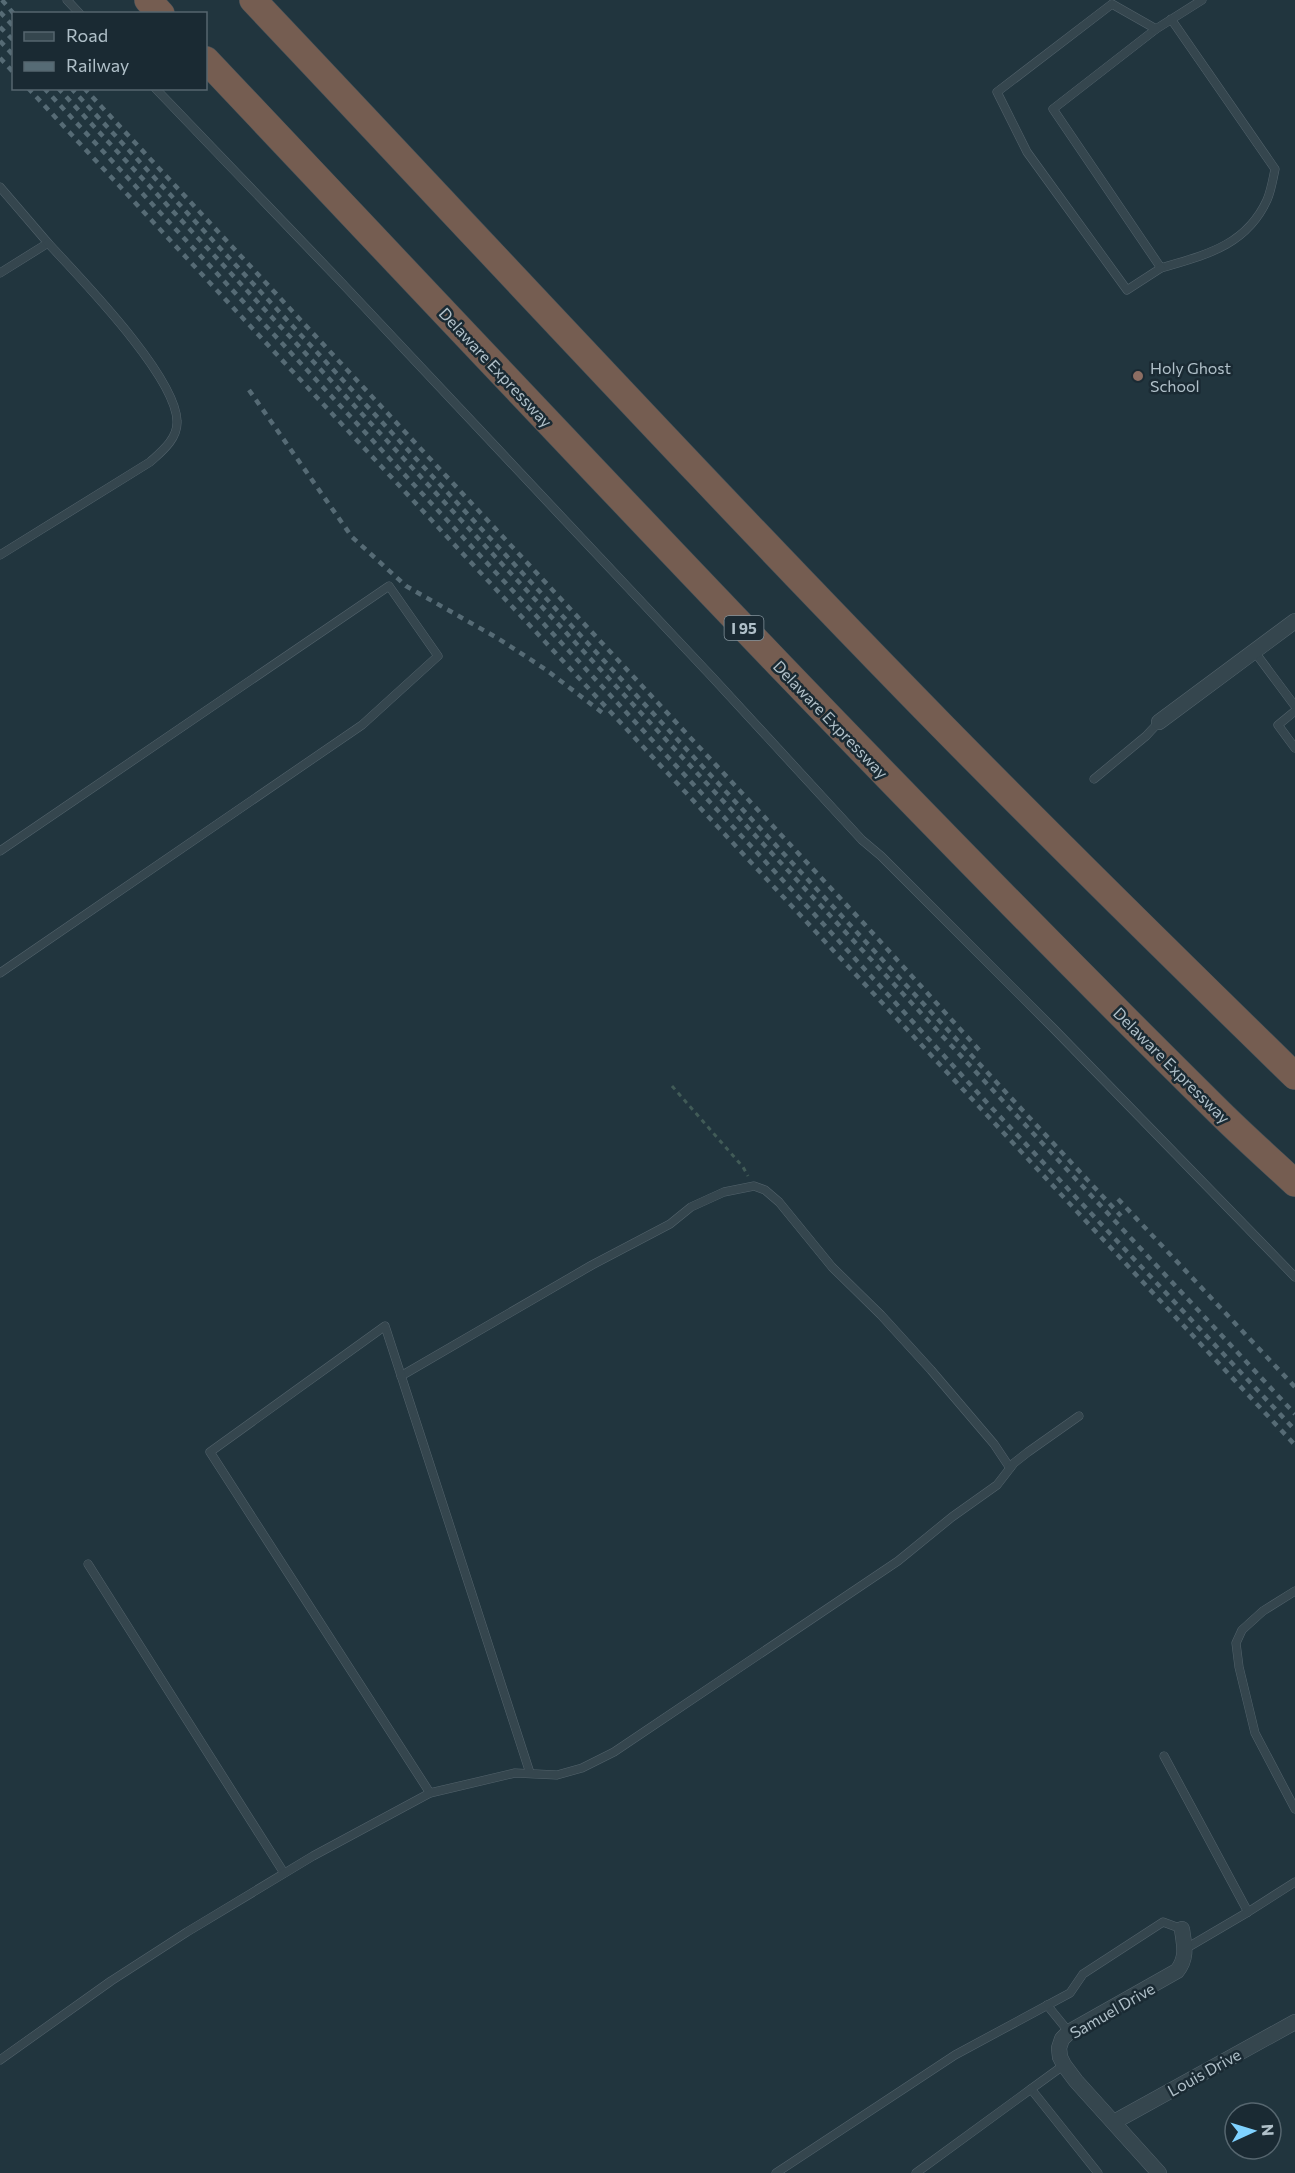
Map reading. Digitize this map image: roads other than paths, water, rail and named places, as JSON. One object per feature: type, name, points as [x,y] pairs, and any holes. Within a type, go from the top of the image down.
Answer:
[{"type":"highway","points":[[148,0],[159,12]]},
{"type":"highway","points":[[253,0],[940,724],[1107,893],[1295,1076]]},
{"type":"highway","name":"Delaware Expressway","points":[[207,61],[684,567],[918,809],[1217,1111],[1295,1183]]},
{"type":"street","points":[[1159,722],[1295,621]]},
{"type":"street","points":[[1182,1929],[1185,1948]]},
{"type":"street","name":"Samuel Drive","points":[[1064,2065],[1059,2048],[1062,2039],[1069,2032],[1172,1975],[1184,1963],[1185,1948]]},
{"type":"street","name":"Louis Drive","points":[[1114,2122],[1295,2022]]},
{"type":"street","points":[[1064,2065],[1159,2173]]},
{"type":"lane","points":[[67,0],[79,12]]},
{"type":"lane","points":[[1161,268],[1053,109],[1156,29],[1202,0]]},
{"type":"lane","points":[[1156,29],[1112,4],[997,92],[1026,153],[1127,290],[1161,268],[1211,253],[1246,232],[1268,200],[1275,169],[1171,19]]},
{"type":"lane","points":[[156,90],[403,347],[714,679],[861,840],[881,856],[1002,975],[1295,1277]]},
{"type":"lane","points":[[0,187],[112,315],[151,364],[172,398],[177,423],[170,443],[150,462],[0,555]]},
{"type":"lane","points":[[0,273],[48,243]]},
{"type":"lane","points":[[0,851],[389,585],[438,656],[362,725],[0,973]]},
{"type":"lane","points":[[1254,651],[1295,706]]},
{"type":"lane","points":[[1295,711],[1278,725],[1295,748]]},
{"type":"lane","points":[[1094,779],[1146,736],[1159,722]]},
{"type":"lane","points":[[401,1376],[592,1265],[670,1224],[691,1207],[724,1192],[754,1186],[765,1190],[779,1202],[832,1267],[881,1315],[931,1370],[994,1444],[1011,1468]]},
{"type":"lane","points":[[430,1793],[210,1452],[385,1326],[530,1773]]},
{"type":"lane","points":[[0,2060],[111,1982],[188,1932],[312,1856],[430,1793],[515,1773],[557,1775],[582,1768],[614,1752],[898,1560],[997,1485],[1028,1452],[1079,1416]]},
{"type":"lane","points":[[88,1564],[284,1873]]},
{"type":"lane","points":[[1295,1591],[1263,1611],[1242,1630],[1236,1643],[1239,1667],[1256,1733],[1295,1809]]},
{"type":"lane","points":[[1164,1756],[1248,1912]]},
{"type":"lane","points":[[1185,1948],[1295,1882]]},
{"type":"lane","points":[[776,2173],[955,2055],[1070,1993],[1083,1974],[1163,1922],[1182,1929]]},
{"type":"lane","points":[[1047,2005],[1069,2032]]},
{"type":"lane","points":[[916,2173],[1064,2065]]},
{"type":"lane","points":[[1031,2089],[1098,2173]]},
{"type":"railway","points":[[2,0],[12,12]]},
{"type":"railway","points":[[0,12],[12,25]]},
{"type":"railway","points":[[0,27],[12,39]]},
{"type":"railway","points":[[0,41],[12,54]]},
{"type":"railway","points":[[0,58],[12,71]]},
{"type":"railway","points":[[30,90],[1295,1445]]},
{"type":"railway","points":[[46,90],[805,904],[990,1106],[1295,1430]]},
{"type":"railway","points":[[60,90],[1295,1414]]},
{"type":"railway","points":[[73,90],[1121,1216]]},
{"type":"railway","points":[[86,90],[981,1052]]},
{"type":"railway","points":[[249,390],[352,537],[406,586],[499,639],[545,669],[604,714]]},
{"type":"railway","points":[[1118,1199],[1295,1387]]},
{"type":"place","name":"Holy Ghost School","points":[[1138,376]]}]
